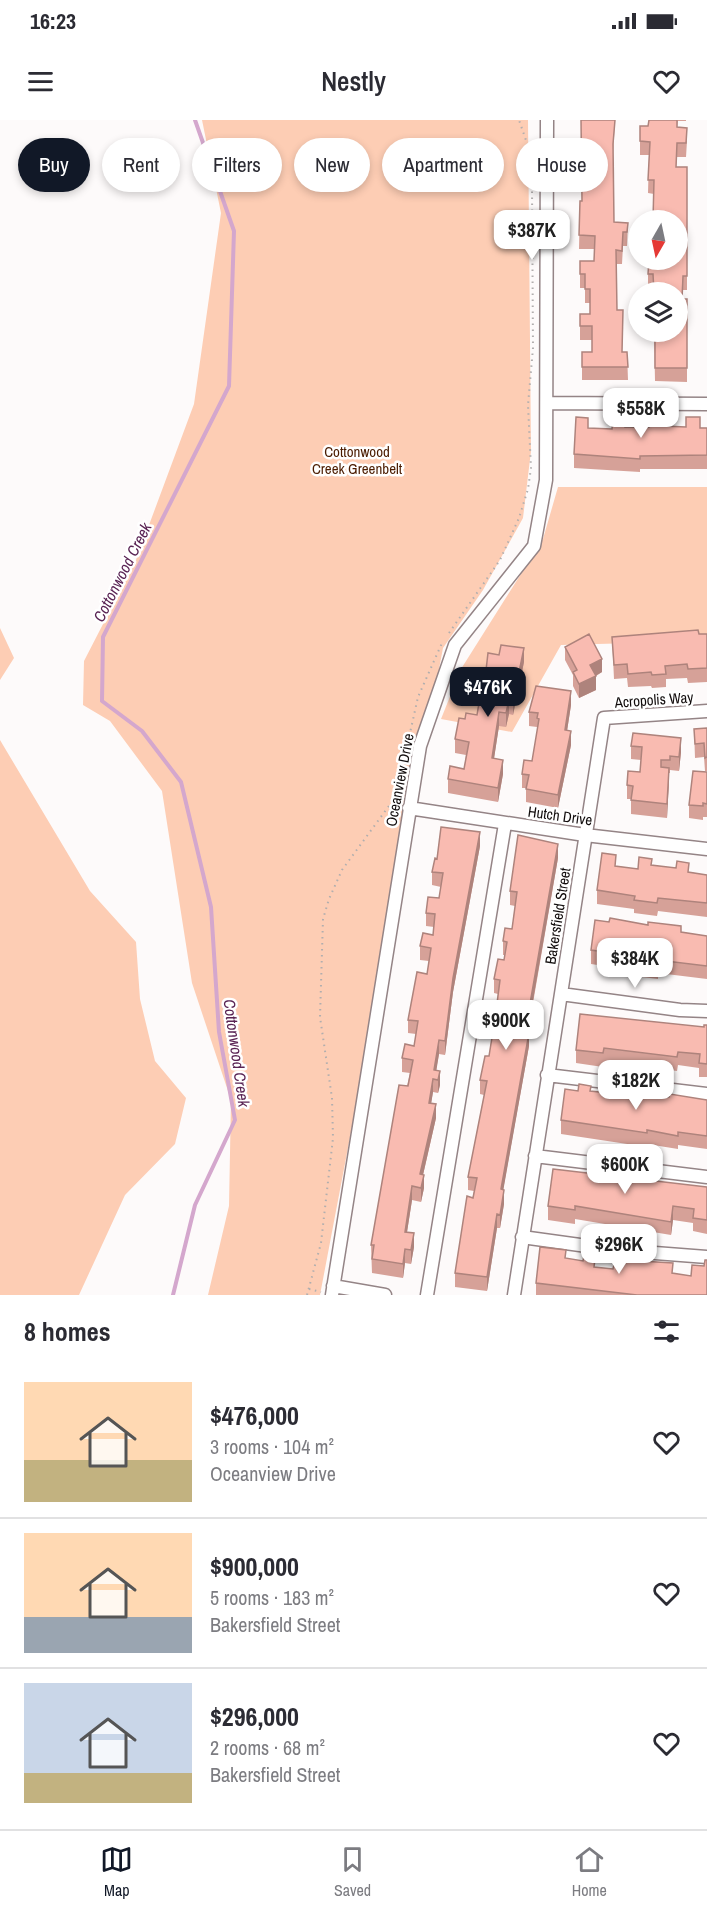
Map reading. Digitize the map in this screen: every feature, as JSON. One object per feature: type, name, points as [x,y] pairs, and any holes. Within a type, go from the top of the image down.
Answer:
[{"type":"street","name":"Oceanview Drive","points":[[332,1290],[420,746],[455,645],[534,546],[546,480],[547,120]]},
{"type":"street","points":[[547,403],[707,404]]},
{"type":"street","name":"Acropolis Way","points":[[604,718],[707,711]]},
{"type":"street","name":"Bakersfield Street","points":[[514,1295],[604,718]]},
{"type":"street","name":"Hutch Drive","points":[[409,808],[505,824],[707,849]]},
{"type":"street","points":[[426,1295],[505,824]]},
{"type":"street","points":[[561,994],[680,1010],[707,1011]]},
{"type":"street","points":[[547,1075],[707,1094]]},
{"type":"street","points":[[536,1156],[707,1177]]},
{"type":"street","points":[[522,1237],[616,1250],[707,1257]]},
{"type":"street","points":[[332,1290],[386,1295]]},
{"type":"path","points":[[309,1289],[319,1292]]},
{"type":"green space","name":"Cottonwood Creek Greenbelt","points":[[202,120],[528,120],[528,138],[516,138],[516,192],[529,192],[531,451],[523,518],[483,590],[443,648],[320,1295],[208,1295],[229,1206],[231,1100],[192,983],[162,791],[110,721],[83,705],[84,661],[136,560],[194,404],[221,213],[217,192],[282,192],[282,138],[206,138]]},
{"type":"green space","points":[[558,487],[707,487],[707,641],[561,645],[512,732],[441,719],[461,669],[543,539]]},
{"type":"green space","points":[[0,628],[14,658],[0,680]]},
{"type":"green space","points":[[0,740],[90,891],[136,942],[140,999],[155,1061],[186,1098],[175,1144],[125,1195],[79,1295],[0,1295]]},
{"type":"building","points":[[581,120],[615,120],[614,222],[628,223],[627,232],[623,232],[622,251],[616,250],[617,310],[623,310],[622,352],[627,352],[628,367],[582,367],[582,352],[592,352],[592,326],[580,326],[580,314],[590,314],[590,289],[585,289],[585,274],[580,274],[580,261],[594,261],[595,236],[579,235],[580,201],[582,201],[582,192],[608,192],[608,138],[581,138]]},
{"type":"building","points":[[649,120],[677,120],[677,127],[687,128],[686,143],[677,143],[676,167],[687,167],[687,210],[653,210],[654,180],[648,180],[650,142],[640,141],[640,126],[648,126]]},
{"type":"building","points":[[648,270],[687,270],[687,276],[683,276],[683,282],[653,282],[653,274],[648,274]]},
{"type":"building","points":[[655,342],[687,342],[687,368],[655,368]]},
{"type":"building","points":[[576,417],[588,418],[588,428],[612,429],[613,417],[625,417],[625,427],[649,427],[649,417],[663,417],[663,426],[686,427],[686,417],[700,417],[700,428],[707,428],[707,455],[640,456],[640,459],[574,454]]},
{"type":"building","points":[[698,630],[699,634],[707,634],[707,668],[688,669],[687,664],[665,666],[666,674],[652,675],[651,672],[628,674],[627,664],[614,665],[612,637]]},
{"type":"building","points":[[589,634],[602,659],[590,665],[596,676],[579,684],[573,672],[577,670],[565,647]]},
{"type":"building","points":[[501,645],[524,648],[513,701],[509,700],[506,713],[499,712],[492,758],[503,760],[498,788],[448,779],[450,766],[464,769],[469,742],[455,739],[459,718],[465,719],[466,713],[477,715],[481,692],[470,690],[473,677],[485,679],[488,653],[499,655]]},
{"type":"building","points":[[536,686],[571,691],[565,730],[571,731],[558,795],[526,789],[529,775],[522,774],[524,760],[532,761],[539,719],[537,718],[538,713],[529,712]]},
{"type":"building","points":[[707,728],[707,757],[705,758],[704,743],[695,744],[694,729]]},
{"type":"building","points":[[633,733],[681,738],[679,757],[670,756],[670,760],[661,760],[661,767],[669,768],[667,804],[631,800],[633,786],[627,785],[628,771],[640,772],[642,747],[631,746]]},
{"type":"building","points":[[693,771],[707,772],[707,804],[703,803],[703,806],[689,805]]},
{"type":"building","points":[[441,827],[480,832],[453,978],[445,1041],[439,1040],[434,1070],[440,1071],[438,1080],[433,1079],[429,1103],[436,1104],[420,1174],[424,1175],[421,1188],[412,1186],[405,1232],[414,1233],[411,1250],[405,1249],[403,1264],[372,1259],[374,1245],[371,1245],[399,1085],[408,1086],[413,1060],[402,1058],[405,1044],[414,1046],[418,1021],[408,1020],[417,972],[427,974],[431,948],[420,946],[423,933],[433,935],[435,914],[426,913],[428,897],[439,898],[443,873],[432,872],[435,858],[437,859]]},
{"type":"building","points":[[518,835],[558,844],[525,1032],[529,1033],[501,1189],[504,1190],[500,1215],[497,1214],[487,1277],[455,1273],[467,1196],[473,1198],[477,1178],[468,1177],[487,1081],[480,1080],[485,1056],[489,1056],[495,1019],[500,980],[494,979],[498,959],[504,960],[507,942],[503,941],[505,928],[512,929],[517,892],[510,891]]},
{"type":"building","points":[[602,853],[616,855],[615,866],[638,869],[639,857],[652,859],[651,865],[676,868],[677,861],[689,863],[688,872],[707,875],[707,903],[658,898],[657,903],[634,900],[635,896],[597,890]]},
{"type":"building","points":[[610,918],[648,925],[648,922],[681,926],[681,932],[707,936],[707,966],[658,960],[658,965],[642,963],[643,957],[619,954],[618,958],[604,956],[605,952],[591,950],[595,920],[609,922]]},
{"type":"building","points":[[580,1014],[704,1027],[707,1025],[707,1064],[699,1063],[700,1054],[678,1052],[677,1057],[604,1048],[603,1053],[576,1050]]},
{"type":"building","points":[[579,1084],[591,1086],[590,1091],[609,1093],[610,1087],[669,1097],[670,1094],[707,1100],[707,1136],[678,1132],[678,1136],[647,1130],[647,1133],[561,1120],[565,1089],[578,1091]]},
{"type":"building","points":[[553,1169],[707,1187],[707,1220],[693,1218],[694,1209],[673,1206],[671,1222],[575,1206],[575,1210],[548,1206]]},
{"type":"building","points":[[540,1247],[566,1250],[565,1258],[583,1261],[585,1250],[596,1252],[594,1267],[613,1269],[615,1260],[631,1262],[633,1253],[642,1255],[641,1261],[673,1263],[672,1273],[691,1276],[692,1265],[704,1266],[707,1260],[707,1295],[637,1295],[536,1283]]},
{"type":"waterway","name":"Cottonwood Creek","points":[[173,1295],[195,1205],[235,1120],[219,1032],[211,907],[181,782],[142,731],[102,701],[103,637],[229,386],[234,231],[195,120]]}]
